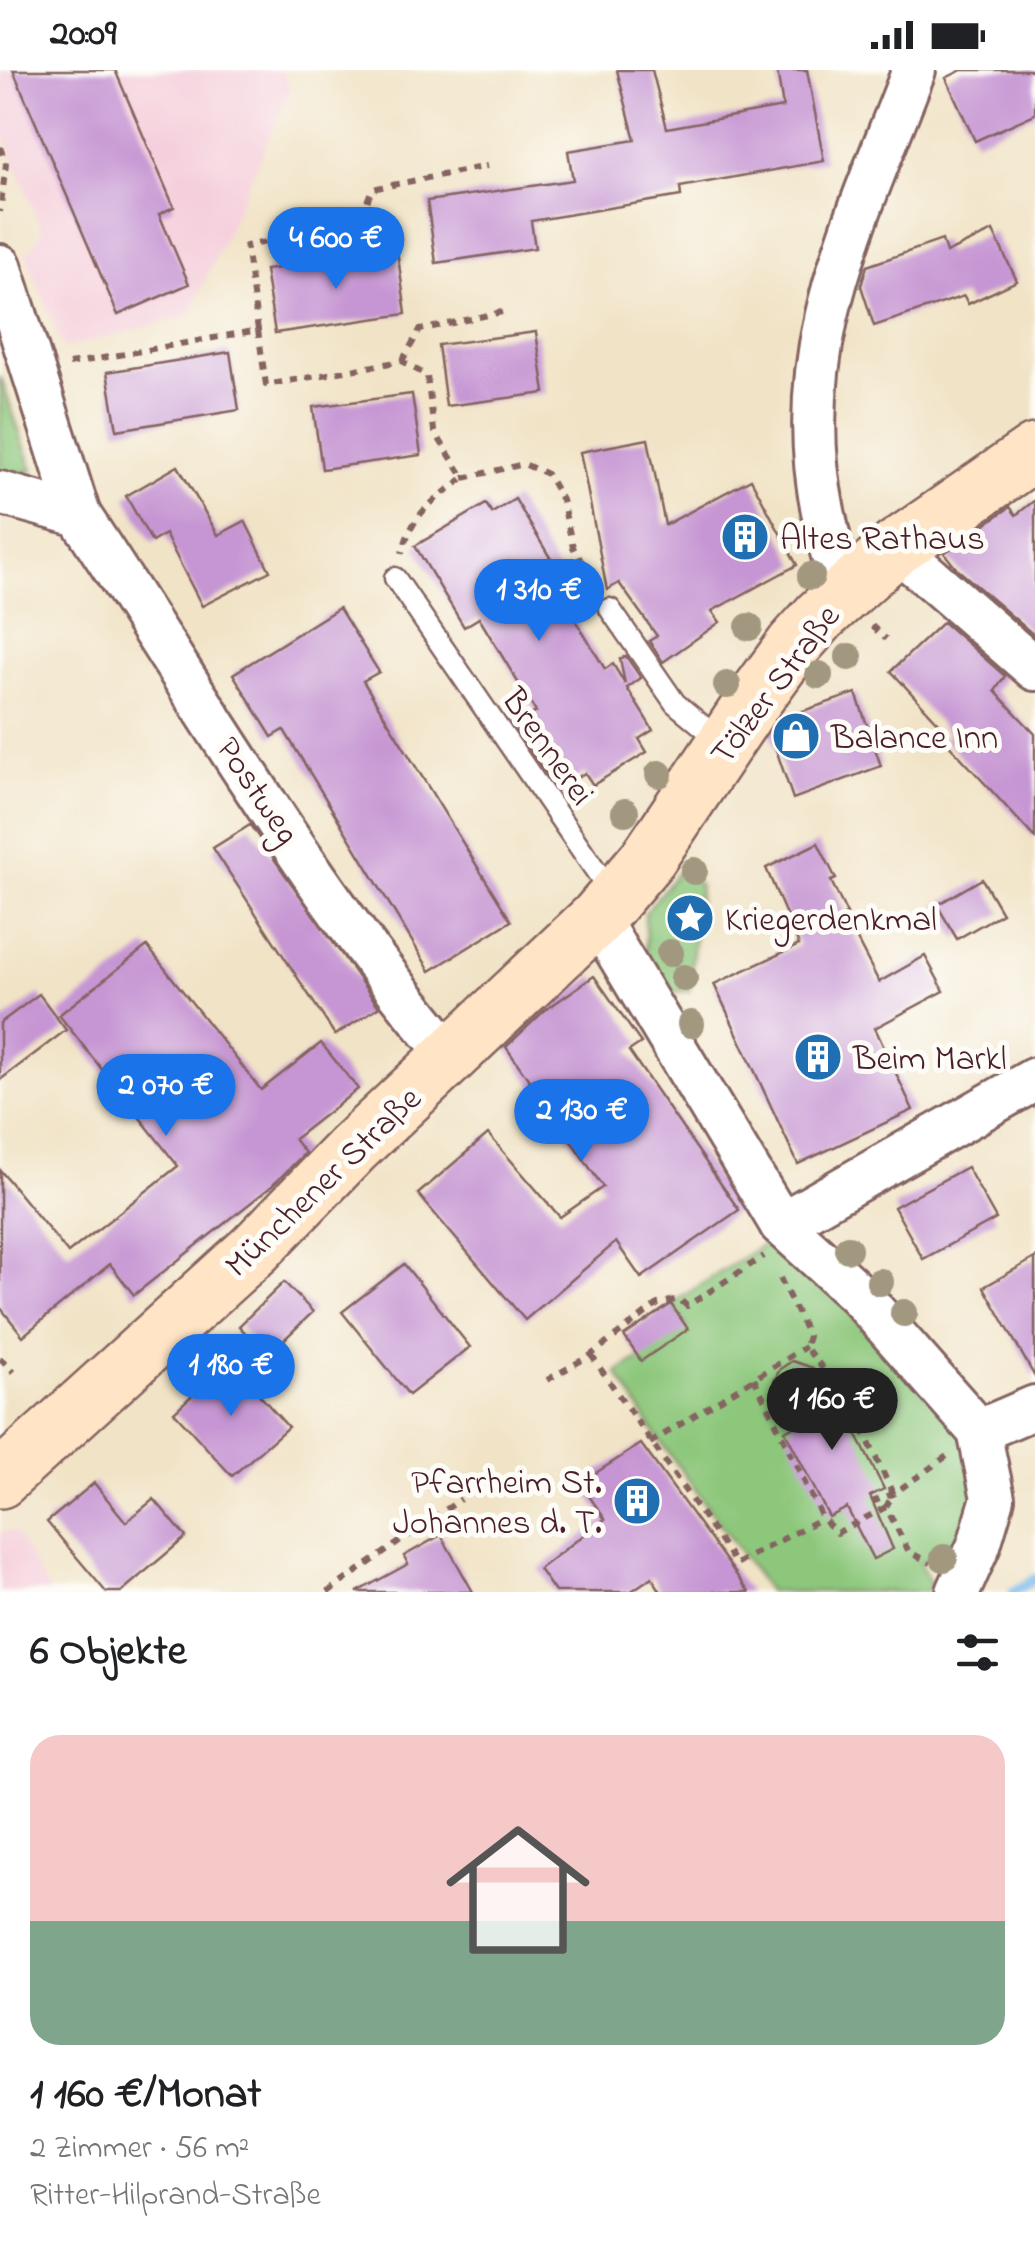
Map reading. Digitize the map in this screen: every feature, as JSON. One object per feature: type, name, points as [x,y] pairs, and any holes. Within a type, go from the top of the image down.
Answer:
[{"type":"main road","name":"Tölzer Straße","points":[[606,908],[649,857],[794,645],[846,591],[896,548],[1035,452]]},
{"type":"main road","name":"Münchener Straße","points":[[0,1480],[255,1249],[352,1149],[606,908]]},
{"type":"street","points":[[846,591],[836,569],[822,503],[813,392],[828,298],[914,70]]},
{"type":"street","name":"Postweg","points":[[0,266],[80,515],[310,868],[402,999],[451,1056]]},
{"type":"street","points":[[0,493],[80,515]]},
{"type":"street","points":[[896,548],[1035,669]]},
{"type":"street","points":[[606,908],[774,1238],[860,1295],[979,1431],[993,1498],[961,1585]]},
{"type":"street","points":[[774,1238],[1035,1079]]},
{"type":"street","points":[[979,1431],[1035,1408]]},
{"type":"lane","name":"Brennerei","points":[[395,578],[606,908]]},
{"type":"lane","points":[[610,608],[675,703],[725,744]]},
{"type":"path","points":[[0,147],[6,164],[0,212]]},
{"type":"path","points":[[464,478],[434,430],[427,376],[402,360],[266,385],[246,246],[358,224],[372,189],[487,166]]},
{"type":"path","points":[[402,360],[420,330],[502,312]]},
{"type":"path","points":[[33,370],[258,330]]},
{"type":"path","points":[[395,578],[408,531],[423,508],[464,478],[524,464],[547,474],[562,500],[572,547],[610,608]]},
{"type":"path","points":[[547,1380],[591,1354],[658,1304],[679,1299],[686,1306],[774,1238],[808,1336],[806,1347],[848,1400],[893,1494]]},
{"type":"path","points":[[650,1443],[806,1347]]},
{"type":"path","points":[[591,1354],[736,1564],[822,1518]]},
{"type":"path","points":[[0,1358],[14,1372]]},
{"type":"path","points":[[754,1378],[822,1518],[838,1533],[886,1507],[893,1494]]},
{"type":"path","points":[[872,1502],[893,1494],[979,1431]]},
{"type":"path","points":[[328,1592],[461,1499]]},
{"type":"path","points":[[886,1507],[909,1552],[961,1585]]},
{"type":"shaded area","points":[[0,70],[282,70],[290,91],[189,316],[63,348],[26,254],[42,232],[0,124]]},
{"type":"shaded area","points":[[0,1532],[15,1532],[50,1592],[0,1592]]},
{"type":"green space","points":[[0,376],[33,471],[0,475]]},
{"type":"green space","points":[[680,869],[700,885],[689,991],[660,992],[646,966],[645,913]]},
{"type":"green space","points":[[775,1243],[828,1290],[964,1433],[979,1476],[971,1537],[920,1563],[933,1588],[924,1592],[769,1592],[657,1437],[617,1373],[687,1328],[671,1304],[764,1244]]},
{"type":"building","points":[[13,70],[115,70],[174,207],[159,214],[189,284],[118,315]]},
{"type":"building","points":[[617,70],[652,70],[667,128],[783,107],[777,70],[807,70],[824,161],[680,187],[681,196],[531,221],[535,248],[436,263],[427,201],[573,180],[568,151],[635,140]]},
{"type":"building","points":[[962,70],[1035,70],[1035,114],[975,141],[946,78]]},
{"type":"building","points":[[993,231],[1017,281],[968,304],[964,296],[874,326],[861,286],[867,266],[942,240],[946,253]]},
{"type":"building","points":[[397,250],[406,314],[275,333],[265,270]]},
{"type":"building","points":[[536,332],[545,393],[446,406],[438,345]]},
{"type":"building","points":[[230,352],[239,410],[117,430],[107,372]]},
{"type":"building","points":[[412,394],[421,455],[322,469],[313,407]]},
{"type":"building","points":[[648,439],[665,525],[751,479],[797,565],[712,611],[720,622],[663,662],[649,641],[657,636],[619,583],[607,590],[580,452]]},
{"type":"building","points":[[178,466],[218,535],[245,521],[270,571],[202,606],[165,534],[152,542],[126,496]]},
{"type":"building","points":[[515,499],[579,606],[570,611],[605,669],[613,664],[625,684],[620,659],[626,656],[641,678],[627,688],[653,730],[639,739],[647,752],[593,785],[585,773],[557,790],[513,726],[536,712],[479,618],[464,627],[415,546],[486,504],[492,513]]},
{"type":"building","points":[[1035,500],[1035,636],[944,553],[1010,507],[1016,515]]},
{"type":"building","points":[[339,608],[379,672],[363,681],[511,921],[430,971],[284,730],[272,737],[233,674]]},
{"type":"building","points":[[943,622],[1005,676],[995,691],[1035,734],[1035,838],[944,739],[949,734],[891,671]]},
{"type":"building","points":[[856,693],[881,766],[793,799],[770,732],[779,719]]},
{"type":"building","points":[[250,825],[379,1007],[335,1035],[213,848]]},
{"type":"building","name":"Beim Markl","points":[[818,843],[836,879],[831,881],[847,914],[844,915],[879,982],[925,956],[944,991],[875,1028],[913,1110],[798,1164],[714,984],[799,945],[766,868]]},
{"type":"building","points":[[982,879],[1002,913],[957,939],[937,905]]},
{"type":"building","points":[[147,946],[261,1090],[321,1043],[358,1089],[294,1139],[305,1153],[272,1186],[134,1295],[110,1264],[23,1336],[0,1307],[0,1170],[68,1253],[178,1166],[59,1015]]},
{"type":"building","points":[[594,976],[641,1043],[629,1051],[739,1210],[641,1278],[616,1242],[525,1320],[418,1194],[488,1134],[560,1217],[603,1187],[506,1047],[544,1011]]},
{"type":"building","points":[[39,994],[66,1030],[0,1080],[0,1023]]},
{"type":"building","points":[[967,1167],[996,1219],[923,1259],[894,1207]]},
{"type":"building","points":[[1035,1258],[1035,1377],[984,1287]]},
{"type":"building","points":[[404,1264],[470,1347],[409,1395],[342,1312]]},
{"type":"building","points":[[284,1282],[313,1312],[267,1356],[239,1326]]},
{"type":"building","points":[[671,1304],[688,1329],[641,1361],[624,1336]]},
{"type":"building","points":[[229,1361],[288,1427],[232,1476],[174,1412]]},
{"type":"building","points":[[792,1361],[813,1368],[832,1405],[840,1402],[884,1489],[870,1496],[893,1549],[873,1559],[847,1508],[829,1517],[785,1431],[794,1426],[778,1398],[783,1396],[774,1381],[780,1369]]},
{"type":"building","name":"Pfarrheim St. Johannes d. T.","points":[[641,1444],[749,1592],[661,1592],[652,1577],[630,1592],[555,1592],[539,1569],[605,1519],[580,1483]]},
{"type":"building","points":[[94,1483],[126,1522],[154,1499],[186,1537],[121,1592],[106,1592],[47,1522]]},
{"type":"building","points":[[441,1535],[473,1592],[357,1592],[408,1564],[404,1556]]},
{"type":"waterway","points":[[1013,1592],[1035,1579]]},
{"type":"place","name":"Altes Rathaus","points":[[745,537]]},
{"type":"place","name":"Balance Inn","points":[[796,736]]},
{"type":"place","name":"Kriegerdenkmal","points":[[690,918]]},
{"type":"place","name":"Beim Markl","points":[[818,1057]]},
{"type":"place","name":"Pfarrheim St. Johannes d. T.","points":[[637,1501]]}]
